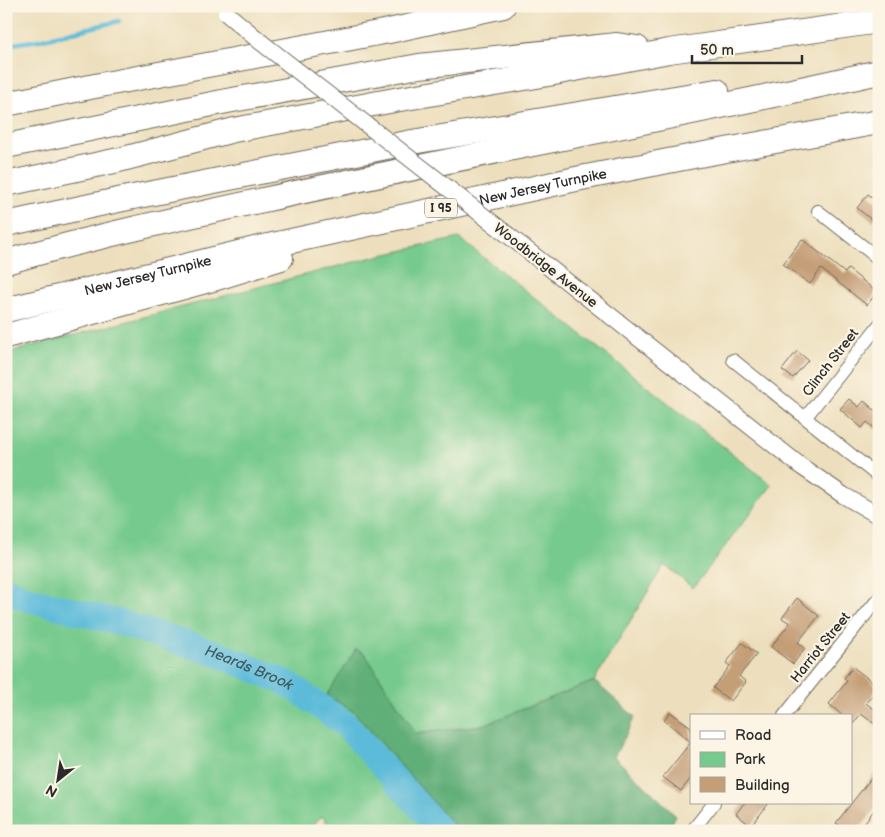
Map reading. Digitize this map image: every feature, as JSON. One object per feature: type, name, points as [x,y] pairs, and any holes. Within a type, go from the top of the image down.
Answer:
[{"type":"highway","points":[[6,104],[49,94],[389,31],[503,6]]},
{"type":"highway","points":[[6,184],[119,160],[234,130],[669,51],[879,21]]},
{"type":"highway","points":[[6,146],[208,104],[419,66],[617,45],[669,51]]},
{"type":"highway","points":[[6,224],[122,199],[412,142],[879,65]]},
{"type":"highway","points":[[6,262],[63,245],[339,183],[879,72]]},
{"type":"highway","points":[[6,90],[49,94]]},
{"type":"highway","name":"New Jersey Turnpike","points":[[6,310],[249,250],[425,212],[652,164],[879,122]]},
{"type":"highway","points":[[6,336],[223,276],[425,212]]},
{"type":"street","name":"Woodbridge Avenue","points":[[222,10],[802,467],[879,516]]},
{"type":"street","points":[[818,211],[879,259]]},
{"type":"street","name":"Clinch Street","points":[[805,418],[879,325]]},
{"type":"street","points":[[733,360],[879,477]]},
{"type":"street","name":"Harriot Street","points":[[786,714],[879,598]]},
{"type":"street","points":[[692,831],[713,804]]},
{"type":"green space","points":[[459,238],[772,485],[693,588],[664,565],[594,681],[483,725],[416,734],[365,654],[327,695],[354,712],[459,831],[333,831],[322,816],[307,831],[6,831],[6,353],[373,257]]},
{"type":"green space","points":[[356,649],[365,654],[416,734],[483,725],[594,681],[635,717],[614,757],[676,815],[668,831],[459,831],[354,712],[327,695]]},
{"type":"building","points":[[868,194],[879,203],[879,214],[873,221],[857,208]]},
{"type":"building","points":[[802,239],[845,273],[848,269],[877,292],[867,305],[821,269],[810,284],[783,264]]},
{"type":"building","points":[[797,351],[808,360],[793,378],[782,370]]},
{"type":"building","points":[[849,399],[859,407],[864,401],[879,414],[879,432],[867,422],[862,428],[840,409]]},
{"type":"building","points":[[797,598],[819,616],[798,642],[805,648],[793,664],[771,647],[790,623],[782,618]]},
{"type":"building","points":[[742,643],[757,654],[739,676],[746,682],[731,701],[713,688],[730,666],[726,663]]},
{"type":"building","points":[[853,667],[879,687],[866,703],[879,713],[879,727],[861,714],[852,725],[852,714],[841,714],[829,704],[847,681],[844,678]]},
{"type":"building","points":[[670,712],[690,726],[690,741],[664,720]]},
{"type":"building","points":[[690,743],[690,779],[681,791],[663,777]]},
{"type":"building","points":[[879,768],[879,804],[858,831],[846,831],[836,823]]},
{"type":"building","points":[[743,804],[768,804],[751,826],[736,814]]},
{"type":"waterway","points":[[6,45],[39,40],[119,21]]},
{"type":"waterway","name":"Heards Brook","points":[[6,589],[21,597],[121,623],[215,653],[287,683],[346,725],[441,831]]}]
